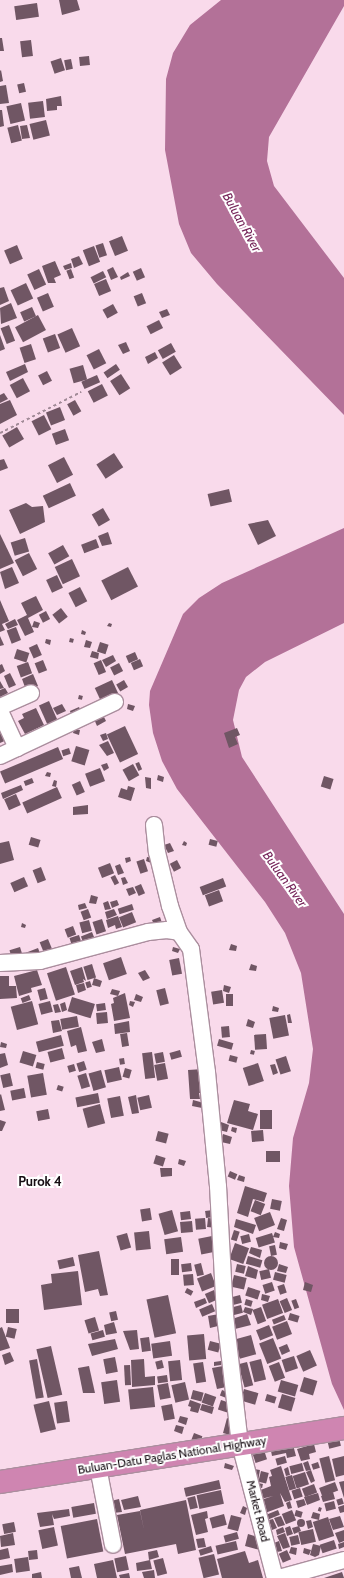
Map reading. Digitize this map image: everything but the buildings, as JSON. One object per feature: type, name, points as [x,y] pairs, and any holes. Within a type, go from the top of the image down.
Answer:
[{"type":"highway","name":"Buluan-Datu Paglas National Highway","points":[[0,1482],[342,1428]]},
{"type":"street","points":[[0,707],[30,693]]},
{"type":"street","points":[[0,756],[115,702]]},
{"type":"street","points":[[0,711],[17,748]]},
{"type":"street","name":"Market Road","points":[[154,825],[157,852],[170,906],[179,932],[191,949],[207,1072],[218,1186],[226,1315],[240,1444],[275,1578]]},
{"type":"street","points":[[0,963],[40,961],[148,932],[167,930],[179,932]]},
{"type":"street","points":[[98,1467],[113,1545]]},
{"type":"street","points":[[279,1578],[344,1560]]},
{"type":"path","points":[[0,433],[81,392]]},
{"type":"water","name":"Buluan River","points":[[221,0],[344,0],[344,6],[269,137],[267,161],[274,186],[344,278],[344,415],[217,284],[191,253],[179,224],[165,150],[166,79],[173,53],[190,25]]},
{"type":"water","name":"Buluan River","points":[[344,528],[344,623],[265,662],[246,677],[239,690],[233,720],[242,757],[344,914],[344,1410],[332,1384],[294,1247],[289,1186],[293,1138],[309,1083],[313,1049],[301,973],[285,933],[265,902],[177,789],[162,761],[153,733],[149,705],[150,691],[183,614],[199,598],[222,583]]},
{"type":"district","name":"Purok 4","points":[[40,1181]]}]
